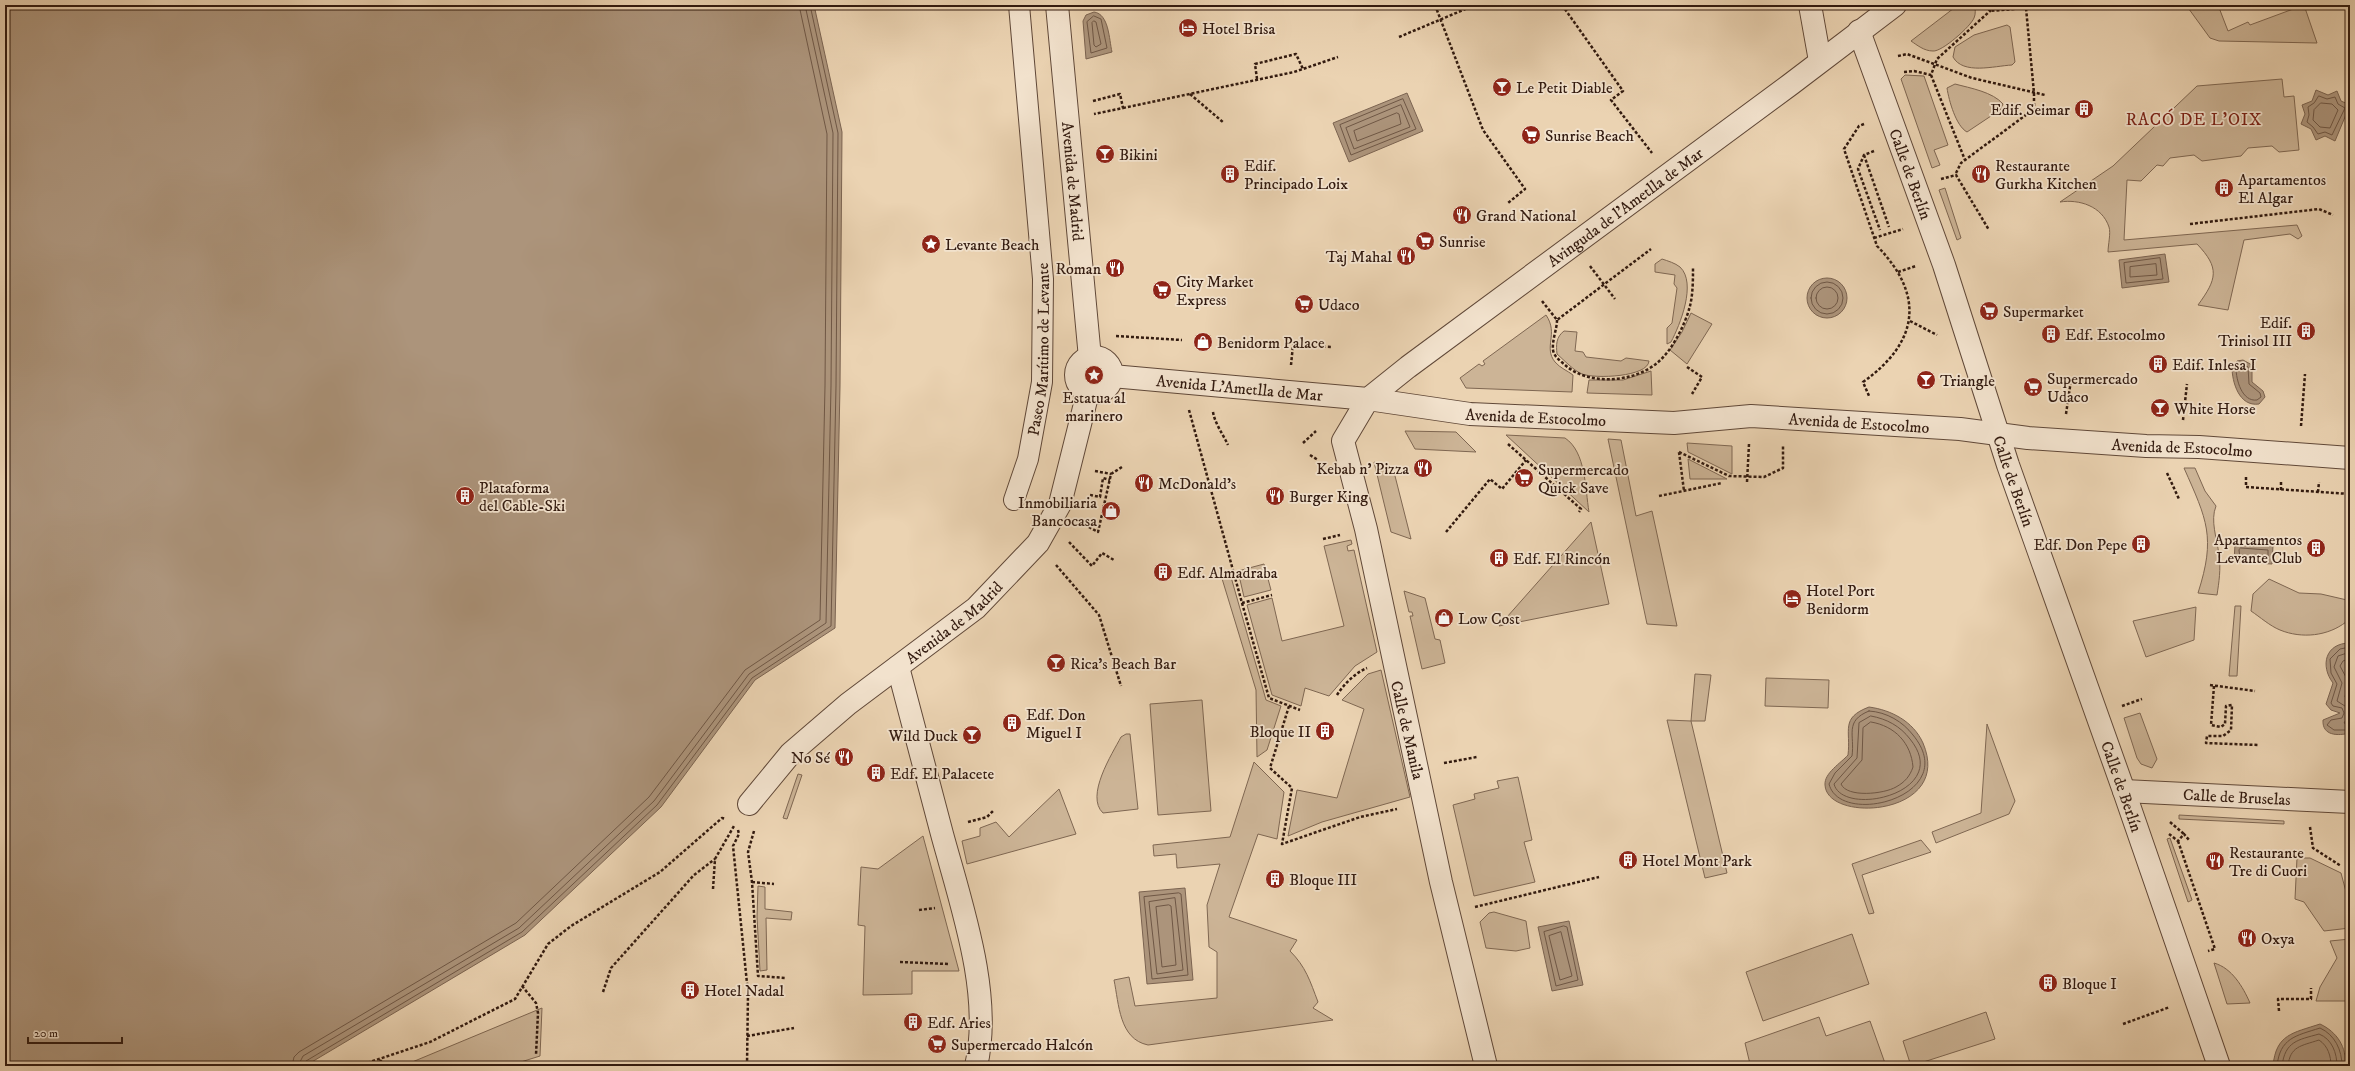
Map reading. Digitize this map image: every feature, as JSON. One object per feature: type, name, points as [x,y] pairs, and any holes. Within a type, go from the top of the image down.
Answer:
[{"type":"street","name":"Paseo Marítimo de Levante","points":[[1014,500],[1028,459],[1042,382],[1043,334],[1043,279],[1019,5]]},
{"type":"street","name":"Avenida de Madrid","points":[[1057,5],[1090,358]]},
{"type":"street","points":[[1810,5],[1820,62]]},
{"type":"street","name":"Avinguda de l'Ametlla de Mar","points":[[1368,399],[1408,367],[1820,62],[1859,31],[1881,7]]},
{"type":"street","name":"Calle de Berlín","points":[[1859,31],[1952,290],[1998,434],[2219,1066]]},
{"type":"street","points":[[1090,358],[1102,359],[1111,369],[1112,376],[1110,383],[1104,390],[1095,393],[1088,392],[1077,382],[1076,371],[1080,362],[1090,358]]},
{"type":"street","name":"Avenida L'Ametlla de Mar","points":[[1112,376],[1368,399]]},
{"type":"street","name":"Avenida de Madrid","points":[[749,804],[791,752],[848,704],[976,608],[1038,543],[1060,504],[1088,392]]},
{"type":"street","name":"Avenida de Estocolmo","points":[[1368,399],[1470,414],[1658,423],[1751,416],[1960,429],[2063,440],[2180,446],[2350,458]]},
{"type":"street","name":"Calle de Manila","points":[[1368,399],[1343,441],[1366,529],[1416,769],[1486,1066]]},
{"type":"street","points":[[898,667],[960,900],[981,998],[980,1049],[976,1066]]},
{"type":"street","name":"Calle de Bruselas","points":[[2124,791],[2350,802]]},
{"type":"path","points":[[1435,5],[1483,130],[1525,189],[1508,203]]},
{"type":"path","points":[[1399,37],[1441,21],[1475,5]]},
{"type":"path","points":[[1562,5],[1623,91],[1611,100],[1668,175]]},
{"type":"path","points":[[1986,5],[1990,11]]},
{"type":"path","points":[[1956,173],[1965,160],[2034,109],[2034,93],[2026,8],[1990,11],[1934,64],[1931,75],[1965,160]]},
{"type":"path","points":[[1257,79],[1255,64],[1296,54],[1303,70]]},
{"type":"path","points":[[1907,54],[1972,78],[2045,95]]},
{"type":"path","points":[[1093,114],[1303,70],[1338,57]]},
{"type":"path","points":[[1876,80],[1905,71],[1931,75]]},
{"type":"path","points":[[1066,107],[1120,94],[1123,108]]},
{"type":"path","points":[[1190,94],[1224,123]]},
{"type":"path","points":[[1860,126],[1844,149],[1878,246],[1889,258],[1904,281],[1910,301],[1910,321],[1905,335],[1884,364],[1863,382],[1865,386]]},
{"type":"path","points":[[1880,230],[1858,169],[1864,155],[1899,141]]},
{"type":"path","points":[[1864,155],[1889,227]]},
{"type":"path","points":[[1941,179],[1956,175],[1989,230]]},
{"type":"path","points":[[2190,224],[2319,209],[2333,215]]},
{"type":"path","points":[[1573,245],[1615,299]]},
{"type":"path","points":[[1651,248],[1557,320],[1553,350],[1557,358],[1568,369],[1578,375],[1606,379],[1636,375],[1658,362],[1674,340],[1690,305],[1693,266]]},
{"type":"path","points":[[1898,272],[1915,266]]},
{"type":"path","points":[[1526,280],[1557,320]]},
{"type":"path","points":[[1910,321],[1939,336]]},
{"type":"path","points":[[1088,334],[1182,340]]},
{"type":"path","points":[[1288,391],[1293,345],[1331,347]]},
{"type":"path","points":[[1687,367],[1702,377],[1692,391],[1690,421]]},
{"type":"path","points":[[2299,455],[2305,374]]},
{"type":"path","points":[[2063,440],[2072,380]]},
{"type":"path","points":[[1183,382],[1192,425],[1269,698],[1300,710]]},
{"type":"path","points":[[2180,446],[2187,384]]},
{"type":"path","points":[[1679,452],[1729,476],[1764,477],[1783,468],[1784,419]]},
{"type":"path","points":[[1215,421],[1221,427],[1228,445]]},
{"type":"path","points":[[1304,443],[1317,430]]},
{"type":"path","points":[[1504,441],[1581,509],[1579,512]]},
{"type":"path","points":[[1678,448],[1684,491]]},
{"type":"path","points":[[1747,482],[1748,458]]},
{"type":"path","points":[[1446,532],[1490,479],[1502,489],[1526,460]]},
{"type":"path","points":[[1093,530],[1098,532],[1111,474],[1122,467]]},
{"type":"path","points":[[1102,472],[1111,474]]},
{"type":"path","points":[[2281,490],[2282,476]]},
{"type":"path","points":[[2246,478],[2246,487],[2350,494]]},
{"type":"path","points":[[1659,496],[1722,483]]},
{"type":"path","points":[[1050,521],[1092,566],[1102,553],[1114,560]]},
{"type":"path","points":[[1038,543],[1098,616],[1121,686]]},
{"type":"path","points":[[1242,603],[1272,595]]},
{"type":"path","points":[[1337,695],[1343,686],[1362,670],[1393,660]]},
{"type":"path","points":[[2210,686],[2256,691]]},
{"type":"path","points":[[2214,686],[2211,725],[2221,727],[2226,724],[2226,706],[2232,705],[2231,730],[2223,736],[2206,736],[2206,743],[2258,746]]},
{"type":"path","points":[[1289,706],[1270,768],[1292,788],[1282,844],[1360,817],[1424,803]]},
{"type":"path","points":[[1416,769],[1477,757]]},
{"type":"path","points":[[2310,800],[2313,848],[2341,866]]},
{"type":"path","points":[[602,992],[611,968],[694,876],[715,859],[749,804]]},
{"type":"path","points":[[358,1066],[380,1060],[430,1042],[477,1020],[515,999],[548,944],[571,926],[660,872],[722,818],[737,822]]},
{"type":"path","points":[[2168,820],[2184,834]]},
{"type":"path","points":[[737,822],[739,834],[733,846],[748,993],[747,1066]]},
{"type":"path","points":[[756,825],[748,852],[752,882],[758,976],[786,978]]},
{"type":"path","points":[[2178,841],[2215,949]]},
{"type":"path","points":[[713,889],[715,859]]},
{"type":"path","points":[[1449,913],[1599,878]]},
{"type":"path","points":[[752,882],[774,884]]},
{"type":"path","points":[[900,962],[974,965]]},
{"type":"path","points":[[522,986],[536,1003],[538,1013],[536,1055]]},
{"type":"path","points":[[2279,1011],[2278,1000],[2311,999],[2311,988]]},
{"type":"path","points":[[2123,1024],[2195,998]]},
{"type":"path","points":[[747,1036],[794,1028]]},
{"type":"path","points":[[380,1060],[385,1066]]},
{"type":"shaded area","points":[[1958,5],[1975,5],[1975,15],[1968,27],[1956,38],[1943,47],[1933,51],[1924,49],[1911,41]]},
{"type":"shaded area","points":[[2186,5],[2218,5],[2228,31],[2248,22],[2250,25],[2304,5],[2317,43],[2219,41],[2210,38]]},
{"type":"shaded area","points":[[2007,25],[2010,27],[2015,62],[2012,65],[1988,68],[1971,68],[1958,63],[1953,57],[1955,47],[1974,35]]},
{"type":"shaded area","points":[[1905,75],[1924,76],[1948,145],[1934,150],[1940,165],[1932,168],[1901,79]]},
{"type":"shaded area","points":[[2282,79],[2284,97],[2294,96],[2299,150],[2279,152],[2272,146],[2248,148],[2241,156],[2202,161],[2194,155],[2170,158],[2163,166],[2157,165],[2141,181],[2127,180],[2124,240],[2297,225],[2302,236],[2298,239],[2290,234],[2244,240],[2228,310],[2198,305],[2209,288],[2213,274],[2210,260],[2197,244],[2108,252],[2110,230],[2106,220],[2101,214],[2095,209],[2082,203],[2067,201],[2060,202],[2113,166],[2197,86]]},
{"type":"shaded area","points":[[1955,84],[1987,93],[2003,104],[2000,110],[1967,132],[1956,119],[1949,100],[1947,88]]},
{"type":"shaded area","points":[[1945,188],[1961,238],[1957,240],[1939,190]]},
{"type":"shaded area","points":[[1662,259],[1674,263],[1680,267],[1685,274],[1687,283],[1685,304],[1679,325],[1671,342],[1667,344],[1667,328],[1672,323],[1677,288],[1674,284],[1675,275],[1655,272],[1655,264]]},
{"type":"shaded area","points":[[1691,313],[1712,324],[1687,364],[1670,350],[1682,332]]},
{"type":"shaded area","points":[[1546,315],[1550,322],[1551,328],[1550,351],[1555,362],[1573,375],[1572,392],[1466,388],[1460,378],[1479,364],[1482,366],[1485,364],[1483,361]]},
{"type":"shaded area","points":[[1564,331],[1577,332],[1575,351],[1583,352],[1586,357],[1621,361],[1626,358],[1649,361],[1646,366],[1640,370],[1631,373],[1609,376],[1589,376],[1582,374],[1572,368],[1557,354],[1557,341],[1561,333]]},
{"type":"shaded area","points":[[1651,371],[1652,395],[1587,393],[1589,380],[1623,380]]},
{"type":"shaded area","points":[[1405,431],[1456,432],[1476,452],[1415,449]]},
{"type":"shaded area","points":[[1506,435],[1565,438],[1572,444],[1581,461],[1589,512]]},
{"type":"shaded area","points":[[1608,439],[1621,440],[1636,516],[1652,511],[1677,626],[1647,624]]},
{"type":"shaded area","points":[[1687,443],[1732,446],[1732,474],[1688,452]]},
{"type":"shaded area","points":[[1688,459],[1727,479],[1690,479]]},
{"type":"shaded area","points":[[1374,462],[1394,472],[1411,539],[1391,532]]},
{"type":"shaded area","points":[[2184,468],[2195,468],[2205,491],[2216,506],[2214,512],[2214,530],[2220,565],[2217,595],[2198,593],[2204,574],[2208,543],[2203,516]]},
{"type":"shaded area","points":[[1591,522],[1609,604],[1499,626]]},
{"type":"shaded area","points":[[1351,540],[1352,544],[1347,546],[1348,551],[1354,550],[1377,652],[1355,666],[1329,696],[1305,688],[1301,706],[1272,695],[1247,605],[1272,598],[1282,641],[1344,626],[1324,546]]},
{"type":"shaded area","points":[[1264,564],[1271,590],[1244,597],[1238,571]]},
{"type":"shaded area","points":[[1229,570],[1266,700],[1281,706],[1267,750],[1257,757],[1256,690],[1220,572]]},
{"type":"shaded area","points":[[2269,579],[2299,593],[2321,594],[2347,600],[2346,622],[2339,627],[2314,635],[2297,635],[2276,628],[2251,611],[2253,594]]},
{"type":"shaded area","points":[[1404,591],[1425,598],[1435,639],[1440,640],[1445,663],[1422,669],[1410,616],[1413,616],[1412,612],[1409,612]]},
{"type":"shaded area","points":[[2235,606],[2241,606],[2237,676],[2229,676]]},
{"type":"shaded area","points":[[2196,607],[2194,640],[2146,657],[2133,621]]},
{"type":"shaded area","points":[[1381,670],[1410,797],[1322,822],[1288,836],[1297,790],[1337,798],[1364,709],[1342,700],[1368,674]]},
{"type":"shaded area","points":[[1695,674],[1711,675],[1705,721],[1691,721]]},
{"type":"shaded area","points":[[1766,678],[1829,680],[1828,708],[1765,706]]},
{"type":"shaded area","points":[[1202,700],[1211,811],[1158,815],[1150,704]]},
{"type":"shaded area","points":[[2140,713],[2157,759],[2152,768],[2141,764],[2137,758],[2124,718]]},
{"type":"shaded area","points":[[1667,720],[1691,721],[1727,873],[1705,878]]},
{"type":"shaded area","points":[[1987,724],[2015,801],[2009,814],[1936,843],[1932,832],[1981,813]]},
{"type":"shaded area","points":[[1126,734],[1130,734],[1138,809],[1103,813],[1098,806],[1098,786],[1107,764],[1121,737]]},
{"type":"shaded area","points":[[1254,762],[1284,792],[1277,839],[1258,834],[1229,917],[1297,940],[1290,951],[1304,969],[1312,987],[1318,1002],[1313,1008],[1333,1020],[1148,1045],[1131,1036],[1126,1028],[1119,1010],[1114,980],[1129,977],[1135,1006],[1217,998],[1217,952],[1209,947],[1207,905],[1220,864],[1177,868],[1176,854],[1154,856],[1153,845],[1230,837]]},
{"type":"shaded area","points":[[798,774],[802,775],[787,819],[783,818]]},
{"type":"shaded area","points":[[1518,777],[1532,840],[1524,842],[1535,882],[1474,896],[1453,805],[1475,799],[1474,794],[1499,788],[1497,781]]},
{"type":"shaded area","points":[[1059,789],[1076,834],[967,864],[962,841],[980,836],[980,828],[996,822],[1009,837]]},
{"type":"shaded area","points":[[2179,815],[2284,821],[2284,824],[2179,819]]},
{"type":"shaded area","points":[[923,836],[959,971],[912,971],[912,994],[863,995],[865,926],[858,925],[861,867],[878,869]]},
{"type":"shaded area","points":[[2170,838],[2192,900],[2188,902],[2167,839]]},
{"type":"shaded area","points":[[1921,840],[1931,852],[1862,875],[1874,913],[1869,914],[1852,864]]},
{"type":"shaded area","points":[[2297,858],[2310,858],[2341,873],[2350,907],[2350,928],[2324,931],[2304,902],[2295,899]]},
{"type":"shaded area","points":[[758,886],[765,887],[765,909],[792,912],[791,920],[766,918],[767,970],[760,971],[757,917]]},
{"type":"shaded area","points":[[1494,912],[1526,921],[1530,948],[1516,951],[1486,948],[1480,922],[1489,913]]},
{"type":"shaded area","points":[[1852,934],[1869,984],[1763,1021],[1746,972]]},
{"type":"shaded area","points":[[2350,939],[2350,1001],[2316,1001],[2320,987],[2337,958],[2330,941]]},
{"type":"shaded area","points":[[2214,963],[2226,969],[2236,979],[2250,1003],[2227,1004]]},
{"type":"shaded area","points":[[542,1008],[540,1056],[508,1066],[405,1065]]},
{"type":"shaded area","points":[[1986,1012],[1995,1039],[1911,1066],[1903,1041]]},
{"type":"shaded area","points":[[1819,1017],[1826,1036],[1870,1021],[1886,1066],[1742,1066],[1750,1064],[1745,1043]]},
{"type":"water","points":[[5,5],[814,5],[842,132],[840,386],[835,628],[755,680],[661,807],[525,935],[305,1066],[5,1066]]},
{"type":"water","points":[[1094,12],[1103,17],[1108,28],[1112,52],[1086,59],[1083,21],[1086,15]]},
{"type":"water","points":[[2316,90],[2328,95],[2337,91],[2341,101],[2350,105],[2335,141],[2325,136],[2316,140],[2311,129],[2301,124],[2305,114],[2302,105],[2312,101]]},
{"type":"water","points":[[1407,93],[1423,131],[1349,162],[1333,123]]},
{"type":"water","points":[[2165,254],[2169,282],[2122,288],[2119,260]]},
{"type":"water","points":[[1827,278],[1835,280],[1841,284],[1845,290],[1847,298],[1845,306],[1841,312],[1835,316],[1827,318],[1819,316],[1813,312],[1809,306],[1807,298],[1809,290],[1813,284],[1819,280]]},
{"type":"water","points":[[2243,360],[2252,365],[2252,382],[2263,391],[2265,397],[2259,404],[2246,402],[2235,386],[2232,367],[2237,361]]},
{"type":"water","points":[[2235,544],[2273,546],[2272,564],[2234,562]]},
{"type":"water","points":[[2350,643],[2350,733],[2332,734],[2325,729],[2323,720],[2340,713],[2331,710],[2326,704],[2333,683],[2327,670],[2327,657],[2330,651],[2335,647]]},
{"type":"water","points":[[1869,707],[1893,714],[1907,723],[1919,735],[1923,743],[1928,767],[1921,786],[1906,799],[1886,806],[1865,808],[1846,805],[1831,797],[1825,785],[1825,781],[1830,772],[1848,755],[1848,732],[1850,720],[1860,711]]},
{"type":"water","points":[[1185,888],[1193,980],[1147,984],[1139,892]]},
{"type":"water","points":[[1569,921],[1583,985],[1552,991],[1538,927]]},
{"type":"water","points":[[2320,1024],[2331,1031],[2340,1041],[2344,1053],[2345,1066],[2273,1066],[2275,1055],[2282,1041],[2294,1033]]},
{"type":"place","name":"Hotel Brisa","points":[[1188,28]]},
{"type":"place","name":"Le Petit Diable","points":[[1502,87]]},
{"type":"place","name":"Edif. Seimar","points":[[2084,109]]},
{"type":"place","name":"Sunrise Beach","points":[[1531,135]]},
{"type":"place","name":"Bikini","points":[[1105,154]]},
{"type":"place","name":"Edif. Principado Loix","points":[[1230,174]]},
{"type":"place","name":"Restaurante Gurkha Kitchen","points":[[1981,174]]},
{"type":"place","name":"Apartamentos El Algar","points":[[2224,188]]},
{"type":"place","name":"Grand National","points":[[1462,215]]},
{"type":"place","name":"Sunrise","points":[[1425,241]]},
{"type":"place","name":"Levante Beach","points":[[931,244]]},
{"type":"place","name":"Taj Mahal","points":[[1406,256]]},
{"type":"place","name":"Roman","points":[[1115,268]]},
{"type":"place","name":"City Market Express","points":[[1162,290]]},
{"type":"place","name":"Udaco","points":[[1304,304]]},
{"type":"place","name":"Supermarket","points":[[1989,311]]},
{"type":"place","name":"Edif. Trinisol III","points":[[2306,331]]},
{"type":"place","name":"Edf. Estocolmo","points":[[2051,334]]},
{"type":"place","name":"Benidorm Palace","points":[[1203,342]]},
{"type":"place","name":"Edif. Inlesa I","points":[[2158,364]]},
{"type":"place","name":"Estatua al marinero","points":[[1094,375]]},
{"type":"place","name":"Triangle","points":[[1926,380]]},
{"type":"place","name":"Supermercado Udaco","points":[[2033,387]]},
{"type":"place","name":"White Horse","points":[[2160,408]]},
{"type":"place","name":"Kebab n' Pizza","points":[[1423,468]]},
{"type":"place","name":"Supermercado Quick Save","points":[[1524,478]]},
{"type":"place","name":"McDonald's","points":[[1144,483]]},
{"type":"place","name":"Plataforma del Cable-Ski","points":[[465,496]]},
{"type":"place","name":"Burger King","points":[[1275,496]]},
{"type":"place","name":"Inmobiliaria Bancocasa","points":[[1111,511]]},
{"type":"place","name":"Edf. Don Pepe","points":[[2141,544]]},
{"type":"place","name":"Apartamentos Levante Club","points":[[2316,548]]},
{"type":"place","name":"Edf. El Rincón","points":[[1499,558]]},
{"type":"place","name":"Edf. Almadraba","points":[[1163,572]]},
{"type":"place","name":"Hotel Port Benidorm","points":[[1792,599]]},
{"type":"place","name":"Low Cost","points":[[1444,618]]},
{"type":"place","name":"Rica's Beach Bar","points":[[1056,663]]},
{"type":"place","name":"Edf. Don Miguel I","points":[[1012,723]]},
{"type":"place","name":"Bloque II","points":[[1325,731]]},
{"type":"place","name":"Wild Duck","points":[[972,735]]},
{"type":"place","name":"No Sé","points":[[844,757]]},
{"type":"place","name":"Edf. El Palacete","points":[[876,773]]},
{"type":"place","name":"Hotel Mont Park","points":[[1628,860]]},
{"type":"place","name":"Restaurante Tre di Cuori","points":[[2215,861]]},
{"type":"place","name":"Bloque III","points":[[1275,879]]},
{"type":"place","name":"Oxya","points":[[2247,938]]},
{"type":"place","name":"Bloque I","points":[[2048,983]]},
{"type":"place","name":"Hotel Nadal","points":[[690,990]]},
{"type":"place","name":"Edf. Aries","points":[[913,1022]]},
{"type":"place","name":"Supermercado Halcón","points":[[937,1044]]},
{"type":"district","name":"RACÓ DE L'OIX","points":[[2194,119]]}]
